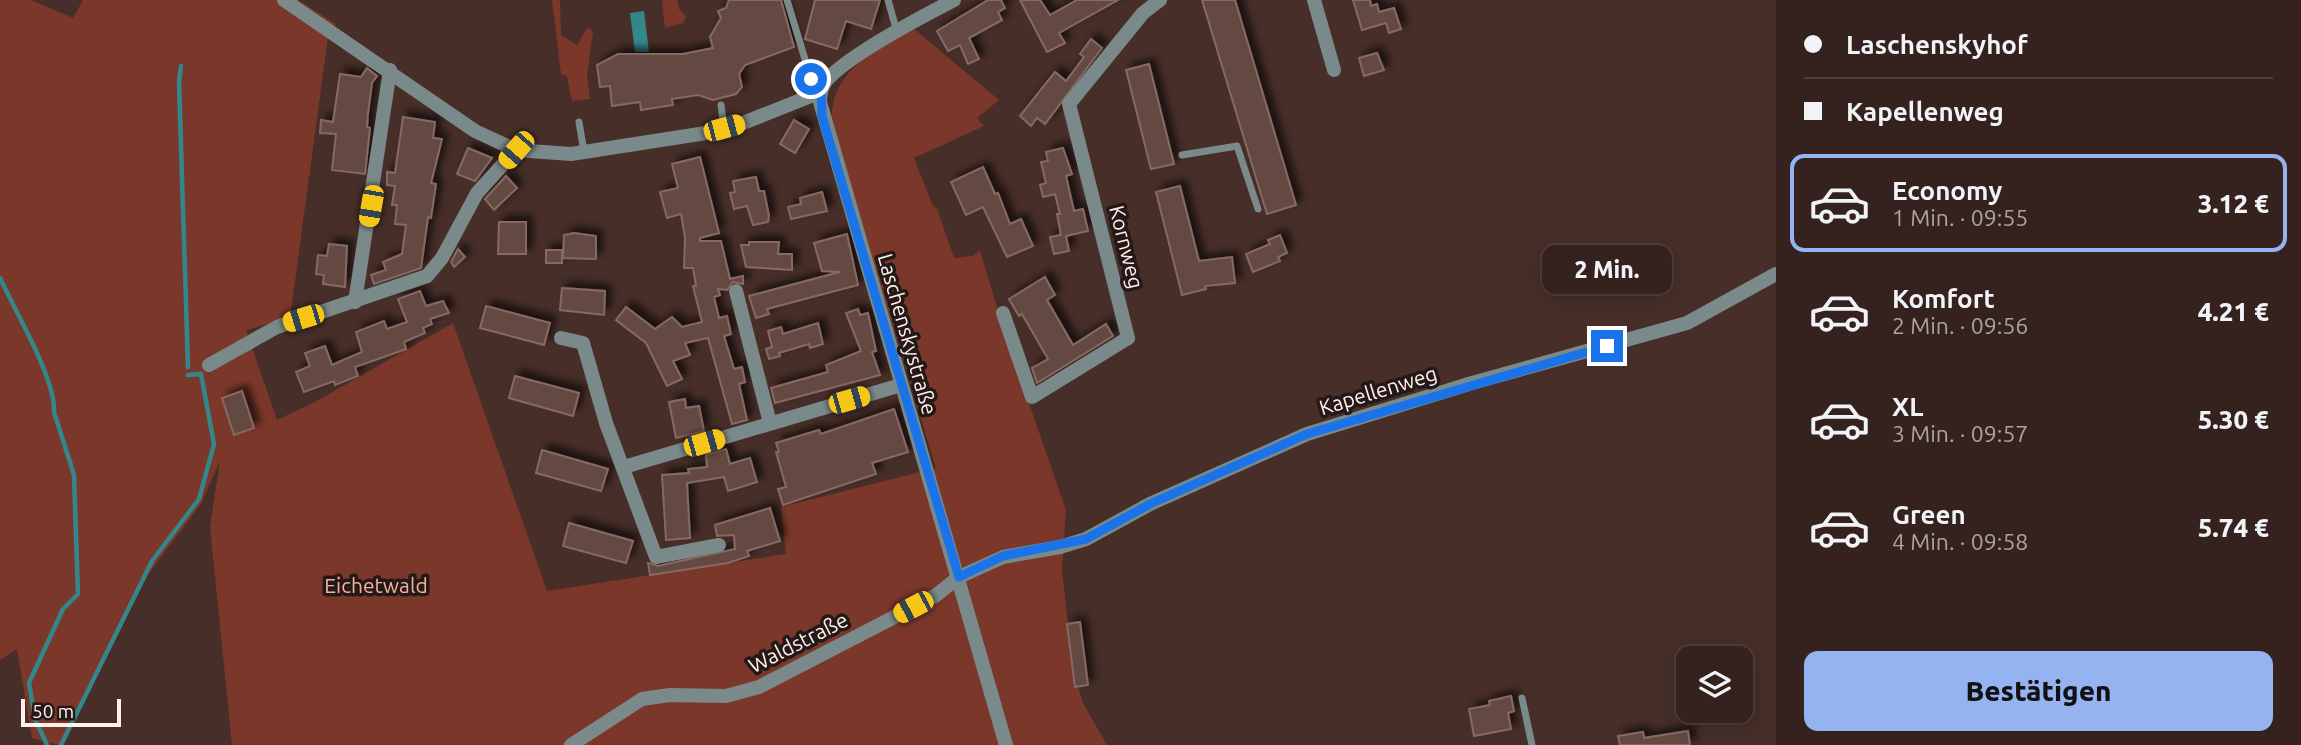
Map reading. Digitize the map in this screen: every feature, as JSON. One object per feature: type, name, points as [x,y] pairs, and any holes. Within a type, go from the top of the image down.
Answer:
[{"type":"street","points":[[284,0],[390,70],[475,131],[516,150],[552,155],[724,128],[821,92],[833,75],[897,32],[954,0]]},
{"type":"street","name":"Kornweg","points":[[1003,313],[1032,397],[1128,338],[1069,104],[1143,13],[1160,0]]},
{"type":"street","points":[[1314,0],[1334,70]]},
{"type":"street","points":[[355,302],[390,70]]},
{"type":"street","name":"Laschenskystraße","points":[[821,92],[822,116],[1006,745]]},
{"type":"street","points":[[209,365],[277,327],[427,276],[442,258],[477,193],[516,150]]},
{"type":"street","name":"Kapellenweg","points":[[959,577],[1003,556],[1086,539],[1150,504],[1307,434],[1472,383],[1687,323],[1776,274]]},
{"type":"street","points":[[736,291],[770,423]]},
{"type":"street","points":[[561,338],[583,343],[606,423],[656,556],[719,545]]},
{"type":"street","points":[[624,467],[901,385]]},
{"type":"street","name":"Waldstraße","points":[[571,745],[642,699],[670,695],[726,696],[759,687],[935,596],[959,577]]},
{"type":"lane","points":[[787,0],[811,79],[821,92]]},
{"type":"lane","points":[[888,0],[897,32]]},
{"type":"lane","points":[[721,105],[724,128]]},
{"type":"lane","points":[[579,122],[584,152]]},
{"type":"lane","points":[[1182,155],[1237,146],[1258,209]]},
{"type":"lane","points":[[1522,698],[1532,745]]},
{"type":"green space","name":"Eichetwald","points":[[0,0],[31,0],[73,18],[83,0],[298,0],[336,24],[328,37],[290,318],[246,330],[277,420],[315,402],[453,323],[547,591],[786,554],[781,507],[936,468],[832,128],[837,92],[845,78],[867,57],[913,28],[999,100],[977,118],[984,126],[914,158],[932,204],[937,209],[954,258],[972,256],[980,251],[1004,331],[1066,510],[1062,569],[1073,671],[1083,703],[1107,745],[232,745],[210,527],[220,461],[201,504],[146,577],[60,745],[32,738],[17,649],[0,660]]},
{"type":"green space","points":[[552,0],[560,0],[561,35],[577,45],[588,27],[593,32],[587,76],[590,99],[572,101],[567,76],[561,74]]},
{"type":"green space","points":[[662,0],[677,0],[679,9],[686,16],[683,23],[665,28]]},
{"type":"water","points":[[644,11],[649,52],[635,52],[630,13]]},
{"type":"building","points":[[729,0],[781,0],[794,47],[745,65],[739,74],[742,87],[736,94],[713,100],[698,95],[672,99],[673,105],[641,110],[640,102],[612,106],[610,86],[600,87],[597,65],[618,54],[683,54],[713,48],[710,37],[721,18],[718,11],[726,8]]},
{"type":"building","points":[[815,0],[880,0],[871,29],[846,21],[837,49],[805,39]]},
{"type":"building","points":[[988,0],[1001,0],[1005,8],[998,12],[1002,20],[969,38],[979,59],[968,64],[960,45],[948,51],[937,31]]},
{"type":"building","points":[[1020,0],[1040,0],[1050,15],[1077,0],[1118,0],[1059,33],[1065,43],[1047,52]]},
{"type":"building","points":[[1202,0],[1235,0],[1296,205],[1267,214]]},
{"type":"building","points":[[1353,0],[1370,0],[1371,6],[1377,4],[1379,12],[1394,8],[1401,29],[1389,33],[1386,23],[1362,30]]},
{"type":"building","points":[[1091,39],[1102,48],[1045,124],[1037,118],[1031,126],[1020,116],[1055,72],[1066,81],[1084,57],[1080,54]]},
{"type":"building","points":[[1377,53],[1384,70],[1364,76],[1359,58]]},
{"type":"building","points":[[1149,64],[1174,164],[1151,169],[1126,70]]},
{"type":"building","points":[[367,68],[377,76],[372,83],[368,113],[367,127],[370,128],[365,174],[332,170],[336,134],[320,133],[321,120],[333,122],[340,74],[361,77]]},
{"type":"building","points":[[403,117],[435,122],[433,138],[442,139],[431,183],[436,184],[431,218],[428,217],[421,268],[374,284],[371,275],[386,270],[383,262],[402,254],[406,225],[395,224],[397,205],[392,205],[395,186],[387,185],[387,172],[395,173]]},
{"type":"building","points":[[794,120],[809,129],[795,153],[780,144]]},
{"type":"building","points":[[468,148],[492,158],[475,181],[457,174]]},
{"type":"building","points":[[1063,148],[1072,174],[1066,176],[1074,211],[1083,209],[1088,231],[1066,236],[1069,251],[1054,254],[1050,237],[1061,235],[1057,214],[1060,214],[1055,194],[1043,197],[1040,185],[1046,183],[1041,162],[1048,161],[1046,152]]},
{"type":"building","points":[[700,157],[719,233],[700,238],[700,241],[721,241],[730,279],[743,276],[743,284],[733,282],[727,290],[718,289],[720,295],[714,297],[719,318],[727,316],[731,334],[724,336],[734,369],[742,367],[745,382],[739,384],[747,420],[732,424],[708,338],[685,343],[690,355],[673,361],[682,379],[667,386],[646,343],[616,320],[626,307],[655,329],[672,317],[682,327],[702,322],[693,286],[696,286],[693,268],[684,268],[685,237],[681,214],[667,218],[660,192],[678,188],[672,164]]},
{"type":"building","points":[[983,167],[995,194],[998,193],[1010,224],[1021,219],[1033,246],[1007,257],[983,207],[966,215],[951,182]]},
{"type":"building","points":[[506,176],[517,188],[494,210],[485,199]]},
{"type":"building","points":[[756,177],[759,191],[764,191],[769,216],[768,222],[753,225],[747,206],[734,209],[730,193],[735,192],[733,181]]},
{"type":"building","points":[[1180,186],[1199,261],[1232,257],[1235,283],[1205,286],[1206,289],[1182,295],[1156,192]]},
{"type":"building","points":[[822,192],[827,211],[791,219],[788,207],[801,204],[800,198]]},
{"type":"building","points":[[499,222],[526,222],[526,254],[498,254]]},
{"type":"building","points":[[574,233],[596,236],[596,259],[563,258],[564,235]]},
{"type":"building","points":[[847,234],[858,285],[767,309],[769,314],[756,318],[749,296],[840,272],[822,271],[814,243]]},
{"type":"building","points":[[1280,235],[1287,253],[1278,257],[1280,261],[1253,272],[1246,254],[1270,244],[1268,240]]},
{"type":"building","points":[[749,242],[779,242],[778,254],[792,254],[792,270],[746,267],[741,245],[749,245]]},
{"type":"building","points":[[329,244],[347,246],[345,287],[323,284],[324,275],[316,274],[318,255],[327,256]]},
{"type":"building","points":[[458,249],[465,257],[454,267],[451,262]]},
{"type":"building","points":[[546,250],[562,250],[562,263],[546,263]]},
{"type":"building","points":[[1045,277],[1055,295],[1047,300],[1073,345],[1106,324],[1113,336],[1037,383],[1032,368],[1048,359],[1022,314],[1019,316],[1009,299]]},
{"type":"building","points":[[562,288],[605,291],[604,315],[560,310]]},
{"type":"building","points":[[420,291],[426,306],[443,301],[449,313],[430,319],[432,324],[423,328],[425,333],[404,342],[406,349],[355,367],[358,376],[304,392],[296,372],[310,366],[305,353],[325,346],[332,365],[362,352],[356,332],[384,321],[387,329],[407,322],[398,299]]},
{"type":"building","points":[[486,306],[550,323],[544,345],[480,328]]},
{"type":"building","points":[[858,309],[860,315],[868,313],[876,351],[872,352],[880,375],[775,403],[771,388],[828,372],[826,365],[861,351],[846,313]]},
{"type":"building","points":[[818,323],[823,344],[810,348],[809,344],[779,353],[780,356],[769,359],[766,349],[772,347],[768,331],[781,327],[783,334]]},
{"type":"building","points":[[515,376],[579,393],[573,416],[509,398]]},
{"type":"building","points":[[242,391],[254,428],[234,435],[222,398]]},
{"type":"building","points":[[685,399],[686,408],[699,406],[704,431],[676,438],[669,402]]},
{"type":"building","points":[[894,409],[908,452],[872,463],[876,474],[783,505],[778,489],[786,487],[776,443],[819,430],[821,434]]},
{"type":"building","points":[[726,449],[730,464],[750,458],[757,482],[728,491],[724,477],[687,483],[690,538],[666,540],[662,475],[689,473],[688,469],[707,467],[706,455]]},
{"type":"building","points":[[542,450],[608,469],[601,491],[536,473]]},
{"type":"building","points":[[770,508],[780,541],[747,551],[749,556],[728,563],[650,575],[648,563],[658,566],[735,549],[734,535],[717,536],[715,525]]},
{"type":"building","points":[[569,523],[633,541],[626,563],[563,546]]},
{"type":"building","points":[[1080,622],[1088,685],[1075,687],[1067,624]]},
{"type":"building","points":[[1511,696],[1514,711],[1508,713],[1511,729],[1474,736],[1469,709],[1490,705],[1489,701]]},
{"type":"building","points":[[1688,731],[1690,745],[1620,745],[1618,736],[1643,732],[1644,738]]},
{"type":"waterway","points":[[181,66],[179,82],[188,367]]},
{"type":"waterway","points":[[0,278],[49,382],[54,412],[74,475],[78,594],[63,609],[29,683],[35,719],[47,745]]},
{"type":"waterway","points":[[61,745],[152,561],[199,499],[214,444],[201,374],[188,375]]},
{"type":"route","points":[[811,79],[821,92],[822,116],[959,577],[1003,556],[1060,547],[1086,539],[1150,504],[1307,434],[1472,383],[1607,346]]}]
